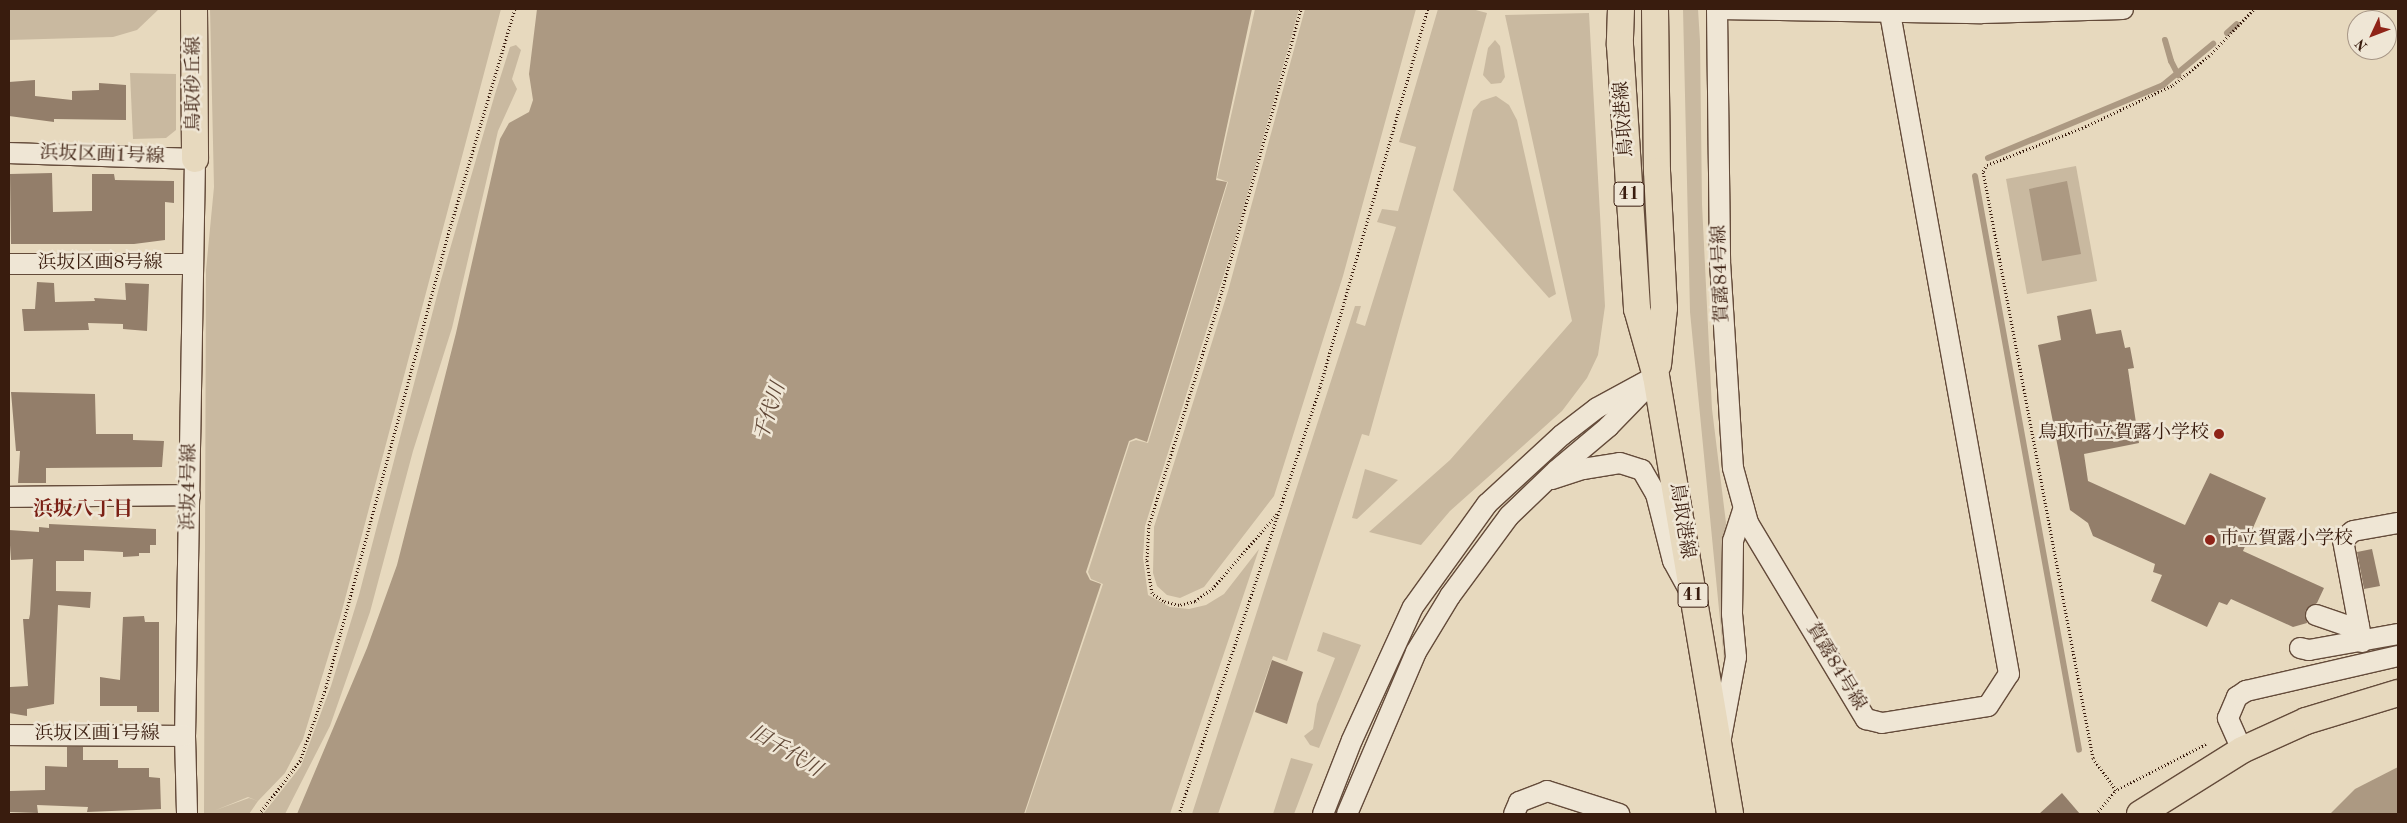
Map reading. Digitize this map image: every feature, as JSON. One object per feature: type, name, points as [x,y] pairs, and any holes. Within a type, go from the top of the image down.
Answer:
[{"type":"main road","name":"鳥取砂丘線","points":[[194,9],[195,159]]},
{"type":"main road","name":"鳥取港線","points":[[1621,9],[1620,45],[1637,309],[1656,376],[1720,742],[1730,814]]},
{"type":"main road","name":"鳥取港線","points":[[1655,9],[1657,152],[1664,308],[1656,376]]},
{"type":"main road","points":[[2140,814],[2237,740],[2306,721],[2398,692]]},
{"type":"street","points":[[1717,9],[1890,13],[2123,9]]},
{"type":"street","name":"賀露84号線","points":[[1717,9],[1720,262],[1733,468],[1748,523],[1866,719],[1882,723],[1988,706],[2008,674],[1890,13]]},
{"type":"street","name":"浜坂区画1号線","points":[[9,153],[195,159]]},
{"type":"street","name":"浜坂4号線","points":[[187,814],[185,736],[195,159]]},
{"type":"street","name":"浜坂区画8号線","points":[[9,264],[192,264]]},
{"type":"street","points":[[1346,814],[1416,652],[1450,596],[1509,516],[1544,481],[1608,427],[1656,376]]},
{"type":"street","points":[[1323,814],[1352,740],[1413,607],[1487,504],[1562,435],[1597,408],[1656,376]]},
{"type":"street","points":[[1544,481],[1583,469],[1620,463],[1642,470],[1656,494],[1672,561],[1693,596]]},
{"type":"street","points":[[9,497],[190,495]]},
{"type":"street","points":[[1720,742],[1736,657],[1733,541],[1744,508]]},
{"type":"street","points":[[2360,634],[2343,540],[2353,531],[2398,523]]},
{"type":"street","points":[[2316,616],[2351,627],[2360,634]]},
{"type":"street","points":[[2300,648],[2309,650],[2360,634],[2398,634]]},
{"type":"street","points":[[2237,740],[2228,718],[2237,698],[2246,691],[2398,656]]},
{"type":"street","name":"浜坂区画1号線","points":[[9,735],[185,736]]},
{"type":"street","points":[[1514,814],[1519,802],[1547,791],[1619,814]]},
{"type":"path","points":[[259,814],[300,761],[326,687],[450,228],[515,9]]},
{"type":"path","points":[[1279,512],[1213,588],[1195,601],[1179,605],[1163,601],[1152,593],[1147,560],[1149,525],[1219,302],[1301,9]]},
{"type":"path","points":[[1179,814],[1320,387],[1428,9]]},
{"type":"path","points":[[2116,790],[2093,758],[1983,171],[1987,165],[2082,128],[2173,85],[2245,22],[2254,9]]},
{"type":"path","points":[[2096,814],[2116,790],[2125,788],[2237,740]]},
{"type":"shaded area","points":[[9,9],[159,9],[137,30],[113,37],[9,40]]},
{"type":"shaded area","points":[[210,9],[501,9],[340,618],[303,739],[285,773],[258,801],[249,814],[204,814],[206,270],[214,187]],"holes":[[[248,797],[258,801],[249,798],[216,810]]]},
{"type":"shaded area","points":[[1255,9],[1299,9],[1233,246],[1145,526],[1143,558],[1148,595],[1170,607],[1189,609],[1206,605],[1224,594],[1259,549],[1170,814],[1025,814],[1103,584],[1091,579],[1088,572],[1130,442],[1136,440],[1148,443],[1228,182],[1217,178]]},
{"type":"shaded area","points":[[1305,9],[1416,9],[1343,276],[1274,496],[1204,587],[1180,598],[1167,595],[1157,586],[1153,573],[1154,527],[1228,291]]},
{"type":"shaded area","points":[[1438,9],[1472,9],[1487,13],[1369,436],[1362,434],[1287,661],[1273,656],[1218,814],[1192,814],[1355,306],[1361,306],[1356,323],[1365,326],[1396,227],[1377,222],[1382,209],[1398,211],[1416,147],[1399,142]]},
{"type":"shaded area","points":[[1683,9],[1698,9],[1702,204],[1712,409],[1726,523],[1722,586],[1724,661],[1690,312]]},
{"type":"shaded area","points":[[1589,13],[1605,306],[1598,355],[1587,378],[1562,411],[1450,511],[1421,545],[1369,532],[1450,460],[1572,321],[1505,15]]},
{"type":"shaded area","points":[[1495,40],[1500,46],[1505,77],[1501,83],[1491,84],[1483,75],[1488,48]]},
{"type":"shaded area","points":[[516,45],[521,50],[512,79],[517,89],[498,131],[452,328],[413,451],[370,612],[330,726],[285,814],[263,814],[301,766],[331,686],[359,595],[441,280],[510,47]]},
{"type":"shaded area","points":[[130,73],[176,74],[176,130],[166,138],[133,139]]},
{"type":"shaded area","points":[[1496,96],[1509,105],[1517,120],[1556,294],[1549,298],[1453,190],[1473,110],[1481,101]]},
{"type":"shaded area","points":[[2076,166],[2097,281],[2027,294],[2006,179]]},
{"type":"shaded area","points":[[1365,469],[1398,480],[1357,519],[1352,518]]},
{"type":"shaded area","points":[[1323,632],[1361,645],[1319,748],[1310,745],[1304,736],[1313,729],[1317,704],[1335,658],[1317,651]]},
{"type":"shaded area","points":[[1291,758],[1313,764],[1294,814],[1273,814]]},
{"type":"water","points":[[537,9],[1252,9],[1216,180],[1227,182],[1147,442],[1136,438],[1129,441],[1086,572],[1090,580],[1101,584],[1024,814],[297,814],[367,648],[397,565],[456,333],[500,139],[509,123],[529,112],[533,100],[529,74]]},
{"type":"water","points":[[2067,181],[2081,254],[2042,261],[2029,189]]},
{"type":"water","points":[[2398,767],[2398,814],[2330,814],[2355,789]]},
{"type":"building","points":[[35,80],[35,96],[72,100],[72,91],[99,90],[99,83],[126,85],[126,120],[54,119],[54,122],[9,116],[9,82]]},
{"type":"building","points":[[52,173],[53,212],[92,211],[92,174],[114,174],[115,180],[174,181],[174,203],[165,202],[165,240],[134,244],[11,244],[10,174]]},
{"type":"building","points":[[37,282],[54,283],[55,302],[95,301],[94,298],[126,300],[125,283],[149,284],[147,331],[123,329],[123,324],[88,323],[89,330],[24,331],[22,309],[35,309]]},
{"type":"building","points":[[2091,309],[2096,334],[2121,330],[2125,348],[2130,347],[2134,368],[2128,369],[2139,443],[2084,454],[2088,481],[2185,525],[2210,473],[2266,498],[2243,551],[2324,588],[2317,603],[2305,611],[2307,623],[2293,627],[2231,599],[2227,605],[2219,602],[2207,627],[2151,601],[2162,575],[2153,572],[2155,564],[2093,536],[2088,523],[2070,510],[2038,345],[2061,340],[2057,316]]},
{"type":"building","points":[[11,392],[95,394],[96,434],[133,434],[133,440],[164,441],[162,467],[46,468],[46,483],[18,483],[20,451],[16,451]]},
{"type":"building","points":[[49,524],[156,529],[156,545],[150,545],[150,553],[139,553],[139,556],[123,557],[123,552],[84,550],[84,561],[56,561],[56,591],[91,592],[90,608],[58,605],[54,704],[27,709],[27,716],[9,713],[9,695],[10,687],[28,686],[23,619],[29,619],[30,614],[33,559],[11,560],[9,530],[39,532],[39,527],[49,528]]},
{"type":"building","points":[[2372,549],[2380,586],[2364,589],[2357,552]]},
{"type":"building","points":[[144,616],[145,622],[159,622],[159,712],[137,712],[137,706],[100,706],[100,677],[120,680],[123,617]]},
{"type":"building","points":[[1272,660],[1303,672],[1287,724],[1255,712]]},
{"type":"building","points":[[67,747],[83,747],[83,760],[118,760],[118,768],[149,768],[149,777],[160,778],[161,809],[87,812],[88,807],[37,805],[38,813],[9,812],[10,791],[45,790],[45,766],[67,767]]},
{"type":"building","points":[[2062,793],[2080,814],[2039,814]]},
{"type":"waterway","points":[[2227,33],[2237,24]]},
{"type":"waterway","points":[[2165,40],[2171,61],[2178,75]]},
{"type":"waterway","points":[[1988,158],[2163,85],[2213,44]]},
{"type":"waterway","points":[[1975,176],[2079,750]]},
{"type":"place","name":"鳥取市立賀露小学校","points":[[2219,434]]},
{"type":"place","name":"市立賀露小学校","points":[[2210,540]]},
{"type":"district","name":"浜坂八丁目","points":[[83,510]]},
{"type":"water label","name":"千代川","points":[[771,412]]},
{"type":"water label","name":"旧千代川","points":[[785,752]]}]
